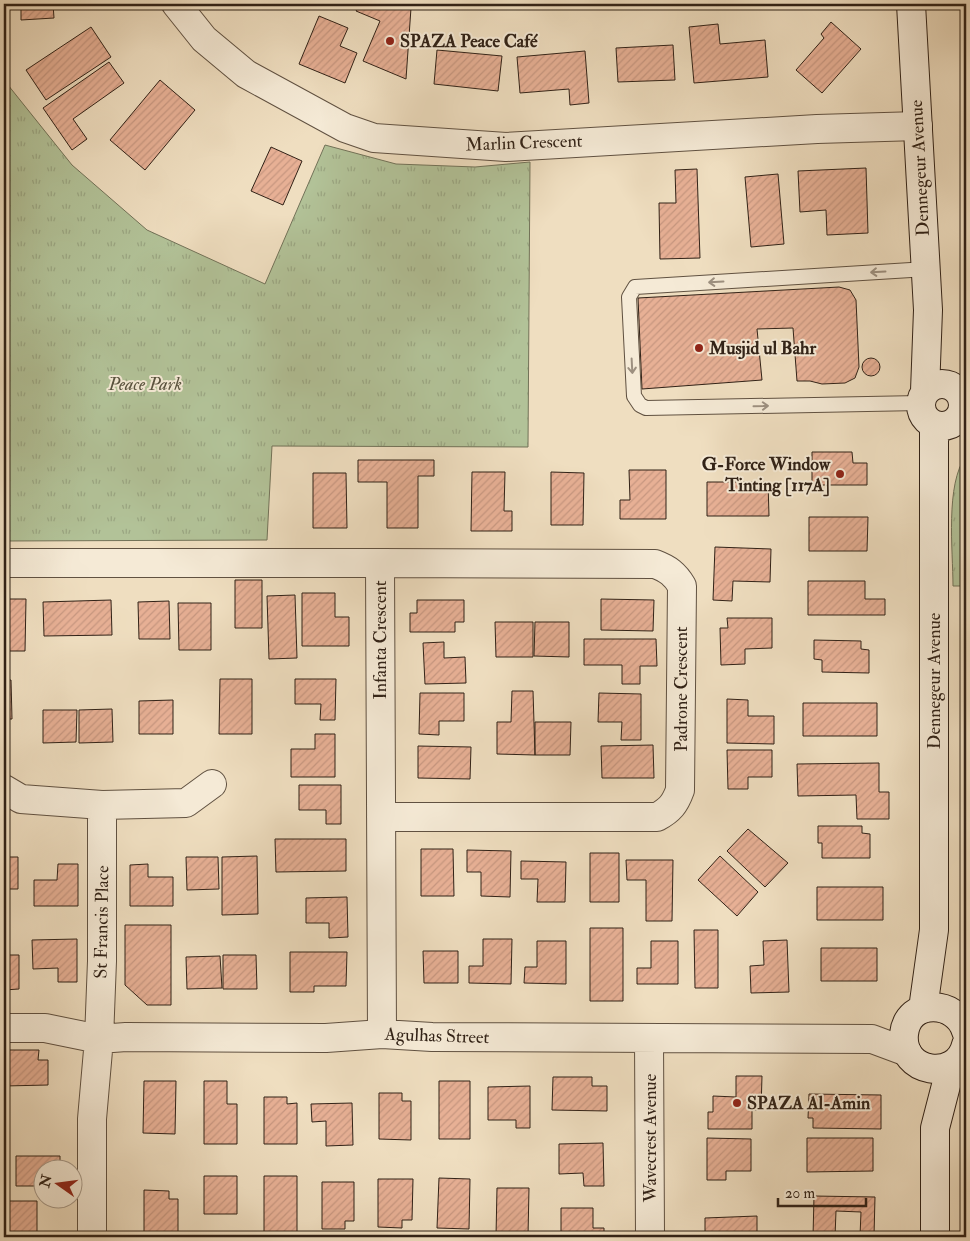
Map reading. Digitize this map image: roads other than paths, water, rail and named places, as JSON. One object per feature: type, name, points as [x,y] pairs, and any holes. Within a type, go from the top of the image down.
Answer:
[{"type":"street","name":"Marlin Crescent","points":[[176,4],[204,39],[246,74],[345,128],[374,138],[506,147],[817,129],[918,126]]},
{"type":"street","name":"Dennegeur Avenue","points":[[911,4],[929,332],[948,404],[934,937],[952,1035],[935,1128],[935,1237]]},
{"type":"street","name":"Infanta Crescent","points":[[4,563],[380,563],[382,1034]]},
{"type":"street","name":"Padrone Crescent","points":[[380,563],[655,564],[667,568],[676,576],[682,586],[680,790],[675,804],[668,811],[657,817],[381,817]]},
{"type":"street","points":[[4,789],[21,799],[102,805],[186,803],[212,784]]},
{"type":"street","name":"St Francis Place","points":[[92,1237],[92,1119],[99,1039],[102,961],[102,805]]},
{"type":"street","name":"Agulhas Street","points":[[4,1028],[45,1028],[99,1039],[126,1037],[326,1038],[382,1034],[432,1037],[649,1038],[872,1038],[952,1035],[934,1070],[872,1038]]},
{"type":"street","name":"Dennegeur Avenue","points":[[935,1128],[912,1058],[904,1044],[952,1035]]},
{"type":"street","name":"Wavecrest Avenue","points":[[649,1038],[650,1237]]},
{"type":"lane","points":[[927,269],[635,287],[629,297],[634,396],[640,405],[646,408],[948,404]]},
{"type":"place","name":"SPAZA Peace Café","points":[[390,41]]},
{"type":"place","name":"Musjid ul Bahr","points":[[699,348]]},
{"type":"place","name":"G-Force Window Tinting [117A]","points":[[840,474]]},
{"type":"place","name":"SPAZA Al-Amin","points":[[737,1103]]},
{"type":"park label","name":"Peace Park","points":[[145,384]]}]
